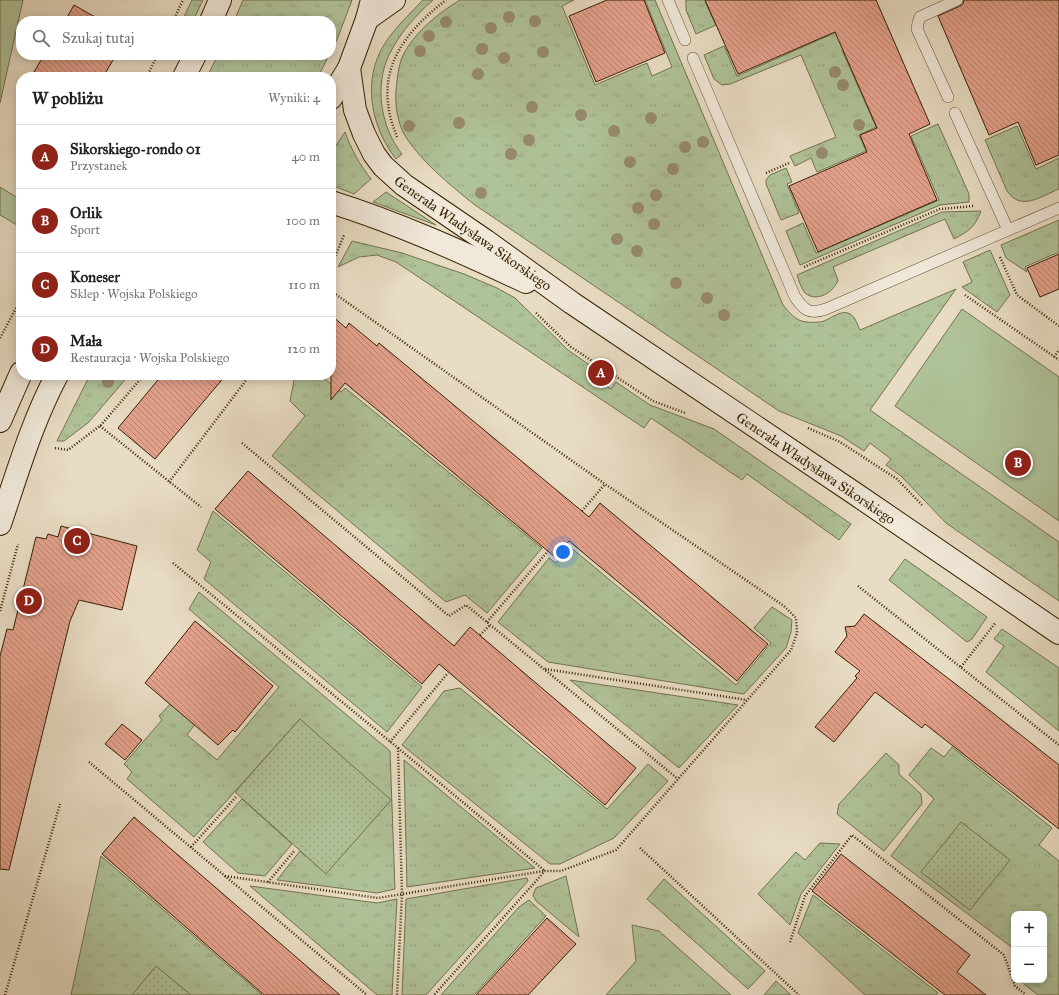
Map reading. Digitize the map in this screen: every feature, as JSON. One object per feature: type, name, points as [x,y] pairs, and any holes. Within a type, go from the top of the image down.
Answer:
[{"type":"street","points":[[213,16],[220,0]]},
{"type":"street","points":[[336,90],[349,68],[369,10],[394,0]]},
{"type":"street","points":[[186,72],[192,60]]},
{"type":"street","name":"Generała Władysława Sikorskiego","points":[[349,68],[355,110],[364,134],[374,154],[392,175],[404,185],[486,241],[572,303],[1059,633]]},
{"type":"street","name":"Generała Władysława Sikorskiego","points":[[336,204],[459,251],[572,303]]},
{"type":"street","points":[[0,421],[18,380]]},
{"type":"street","points":[[0,524],[23,455],[45,398],[54,380]]},
{"type":"lane","points":[[668,0],[685,40]]},
{"type":"lane","points":[[948,97],[917,29],[920,17],[957,0]]},
{"type":"lane","points":[[693,58],[795,297],[802,308],[818,312],[826,309],[1059,208]]},
{"type":"lane","points":[[955,113],[1008,230]]},
{"type":"path","points":[[175,16],[183,0]]},
{"type":"path","points":[[398,138],[389,111],[388,80],[390,69],[406,38],[422,21],[446,0]]},
{"type":"path","points":[[149,72],[155,60]]},
{"type":"path","points":[[763,175],[789,162]]},
{"type":"path","points":[[798,270],[940,209],[975,206],[974,199]]},
{"type":"path","points":[[336,255],[345,233],[338,231]]},
{"type":"path","points":[[991,237],[1017,295],[1059,326]]},
{"type":"path","points":[[965,294],[1059,360]]},
{"type":"path","points":[[225,876],[378,898],[545,871],[560,871],[616,850],[791,650],[797,633],[796,618],[784,606],[605,484],[336,296]]},
{"type":"path","points":[[0,338],[16,308]]},
{"type":"path","points":[[532,309],[571,347],[653,401],[688,414]]},
{"type":"path","points":[[1054,357],[1059,350]]},
{"type":"path","points":[[48,447],[68,450],[100,426],[140,380]]},
{"type":"path","points":[[169,482],[246,380]]},
{"type":"path","points":[[100,426],[201,507]]},
{"type":"path","points":[[806,427],[840,442],[897,479],[927,510]]},
{"type":"path","points":[[242,443],[449,616],[466,605],[678,779]]},
{"type":"path","points":[[582,511],[605,484]]},
{"type":"path","points":[[480,635],[488,623],[548,551]]},
{"type":"path","points":[[173,563],[545,871]]},
{"type":"path","points":[[858,586],[962,666],[1059,745]]},
{"type":"path","points":[[962,666],[999,618]]},
{"type":"path","points":[[544,669],[748,700]]},
{"type":"path","points":[[390,742],[448,672]]},
{"type":"path","points":[[397,995],[402,894],[398,748]]},
{"type":"path","points":[[89,762],[367,995]]},
{"type":"path","points":[[191,847],[236,798]]},
{"type":"path","points":[[5,995],[60,804]]},
{"type":"path","points":[[790,942],[805,896],[852,835],[1004,955],[1014,986],[1026,995]]},
{"type":"path","points":[[640,848],[799,995]]},
{"type":"path","points":[[268,882],[295,850]]},
{"type":"path","points":[[434,995],[545,871]]},
{"type":"green space","points":[[0,0],[23,0],[19,16],[16,16],[16,31],[0,103]]},
{"type":"green space","points":[[192,0],[203,0],[195,16],[184,16]]},
{"type":"green space","points":[[243,0],[352,0],[336,41],[336,16],[236,16]]},
{"type":"green space","points":[[423,0],[433,0],[414,18],[403,32],[393,47],[384,67],[381,93],[382,106],[389,132],[402,154],[396,159],[388,148],[376,122],[373,108],[372,79],[375,65],[384,45],[400,24]]},
{"type":"green space","points":[[460,0],[574,0],[562,6],[595,85],[647,63],[652,76],[672,67],[645,0],[655,0],[783,305],[797,319],[805,322],[818,322],[824,321],[840,313],[847,313],[854,317],[860,330],[956,289],[870,410],[1059,542],[1059,601],[946,523],[901,476],[886,465],[891,459],[870,443],[864,451],[841,436],[779,411],[475,205],[425,161],[409,142],[399,122],[396,106],[396,95],[399,67],[405,51],[418,34],[442,12]]},
{"type":"green space","points":[[686,0],[709,0],[705,2],[716,25],[696,34],[686,10]]},
{"type":"green space","points":[[839,31],[846,48],[842,50],[876,127],[859,135],[866,151],[817,172],[811,158],[795,166],[790,156],[836,137],[801,55],[730,84],[722,85],[714,79],[704,55],[724,46],[737,76]]},
{"type":"green space","points":[[216,60],[326,60],[320,72],[210,72]]},
{"type":"green space","points":[[938,124],[969,194],[969,202],[940,205],[800,265],[786,231],[803,223],[816,253],[939,200],[911,136]]},
{"type":"green space","points":[[1017,126],[1036,169],[1059,158],[1059,189],[1038,198],[1025,201],[1018,201],[1007,191],[985,140]]},
{"type":"green space","points":[[345,132],[356,157],[371,179],[354,194],[336,187],[336,146]]},
{"type":"green space","points":[[786,168],[792,182],[787,184],[799,213],[781,220],[766,184],[766,180],[770,175]]},
{"type":"green space","points":[[0,187],[16,197],[16,224],[0,215]]},
{"type":"green space","points":[[386,192],[436,225],[373,202]]},
{"type":"green space","points":[[981,211],[971,228],[964,234],[954,239],[945,219],[833,267],[838,280],[833,288],[824,295],[815,297],[810,296],[802,289],[797,275],[942,212]]},
{"type":"green space","points":[[1059,220],[1059,252],[1025,267],[1027,272],[1006,258],[1001,245]]},
{"type":"green space","points":[[352,241],[402,253],[464,274],[497,288],[515,298],[568,350],[591,366],[586,373],[611,389],[616,382],[650,405],[714,429],[851,524],[839,540],[747,474],[742,480],[651,418],[644,428],[396,262],[377,255],[359,257],[338,267]]},
{"type":"green space","points":[[990,250],[1010,295],[997,312],[962,287],[972,282],[963,262]]},
{"type":"green space","points":[[962,309],[1059,377],[1059,521],[895,406]]},
{"type":"green space","points":[[88,380],[125,380],[89,422],[64,441],[57,441]]},
{"type":"green space","points":[[294,380],[326,380],[341,392],[345,388],[542,548],[487,613],[465,595],[446,602],[272,456],[305,416],[290,401]]},
{"type":"green space","points":[[213,511],[422,687],[387,732],[204,579],[211,562],[197,550]]},
{"type":"green space","points":[[569,546],[736,685],[771,643],[754,628],[772,607],[792,620],[791,632],[786,648],[744,694],[548,662],[498,622],[549,558],[556,563]]},
{"type":"green space","points":[[905,559],[987,617],[972,639],[967,642],[889,580]]},
{"type":"green space","points":[[199,592],[390,751],[395,889],[377,893],[277,880],[300,851],[326,873],[300,719],[194,837],[127,779],[132,772],[124,764],[162,720],[159,716],[171,703],[196,723],[187,735],[217,760],[279,687],[189,609]]},
{"type":"green space","points":[[1002,629],[1059,668],[1059,731],[986,672],[1004,646],[994,639]]},
{"type":"green space","points":[[570,680],[738,705],[679,768]]},
{"type":"green space","points":[[460,688],[607,809],[648,764],[668,781],[614,838],[560,864],[550,864],[402,745],[444,691]]},
{"type":"green space","points":[[300,719],[391,800],[326,874],[235,792]]},
{"type":"green space","points":[[952,747],[1052,828],[1039,845],[1059,861],[1059,995],[1038,995],[1024,983],[1047,983],[1047,911],[1011,911],[1011,947],[891,856],[934,799],[909,775],[931,748],[944,757]]},
{"type":"green space","points":[[886,753],[899,765],[899,774],[921,794],[922,804],[884,851],[837,814],[839,804]]},
{"type":"green space","points":[[404,760],[535,868],[407,887]]},
{"type":"green space","points":[[242,799],[292,844],[265,876],[238,873],[203,842]]},
{"type":"green space","points":[[961,822],[1010,860],[970,910],[921,872]]},
{"type":"green space","points":[[820,843],[840,844],[801,894],[790,925],[758,894],[796,852],[805,860]]},
{"type":"green space","points":[[101,856],[262,995],[71,995]]},
{"type":"green space","points":[[566,876],[579,937],[536,901],[533,895],[536,888]]},
{"type":"green space","points":[[527,878],[528,881],[426,995],[402,995],[406,899]]},
{"type":"green space","points":[[664,879],[765,971],[748,989],[647,899]]},
{"type":"green space","points":[[250,886],[377,903],[397,899],[392,995],[377,995]]},
{"type":"green space","points":[[813,895],[938,993],[936,995],[865,995],[798,933]]},
{"type":"green space","points":[[529,900],[546,916],[474,995],[441,995],[519,907]]},
{"type":"green space","points":[[632,925],[659,931],[731,995],[606,995],[636,961]]},
{"type":"green space","points":[[156,966],[191,995],[132,995]]},
{"type":"green space","points":[[776,981],[791,995],[764,995]]},
{"type":"building","points":[[607,0],[644,0],[665,53],[596,82],[569,16]]},
{"type":"building","points":[[705,0],[876,0],[930,124],[909,134],[937,200],[818,252],[789,186],[867,152],[860,135],[877,128],[835,32],[738,74]]},
{"type":"building","points":[[964,0],[1059,0],[1059,155],[1036,165],[1018,122],[989,135],[938,16],[960,6],[963,4]]},
{"type":"building","points":[[74,5],[93,16],[68,16]]},
{"type":"building","points":[[41,60],[113,60],[106,72],[34,72]]},
{"type":"building","points":[[1059,254],[1059,289],[1040,297],[1027,268]]},
{"type":"building","points":[[336,319],[346,328],[349,323],[377,346],[379,343],[589,517],[600,503],[768,644],[737,681],[569,541],[555,557],[345,383],[331,400],[331,380],[336,380]]},
{"type":"building","points":[[158,380],[222,380],[155,459],[118,428]]},
{"type":"building","points":[[248,471],[454,646],[470,627],[636,768],[605,805],[439,664],[422,684],[215,509]]},
{"type":"building","points":[[61,526],[137,546],[122,610],[79,600],[70,621],[9,870],[0,869],[0,656],[7,629],[13,630],[36,537],[46,539],[48,534],[58,537]]},
{"type":"building","points":[[864,614],[1059,765],[1059,829],[925,724],[922,728],[875,692],[834,742],[815,727],[857,678],[855,676],[860,671],[835,652],[847,636],[845,627],[855,626]]},
{"type":"building","points":[[195,621],[273,686],[235,732],[233,730],[218,745],[145,683]]},
{"type":"building","points":[[122,724],[142,740],[125,760],[105,744]]},
{"type":"building","points":[[134,817],[340,995],[264,995],[102,854]]},
{"type":"building","points":[[841,854],[970,955],[957,972],[986,995],[945,995],[812,891]]},
{"type":"building","points":[[547,918],[576,944],[528,995],[476,995]]},
{"type":"place","name":"Sikorskiego-rondo 01","points":[[601,373]]},
{"type":"place","name":"Orlik","points":[[1018,463]]},
{"type":"place","name":"Koneser","points":[[77,541]]},
{"type":"place","name":"Mała","points":[[29,601]]}]
